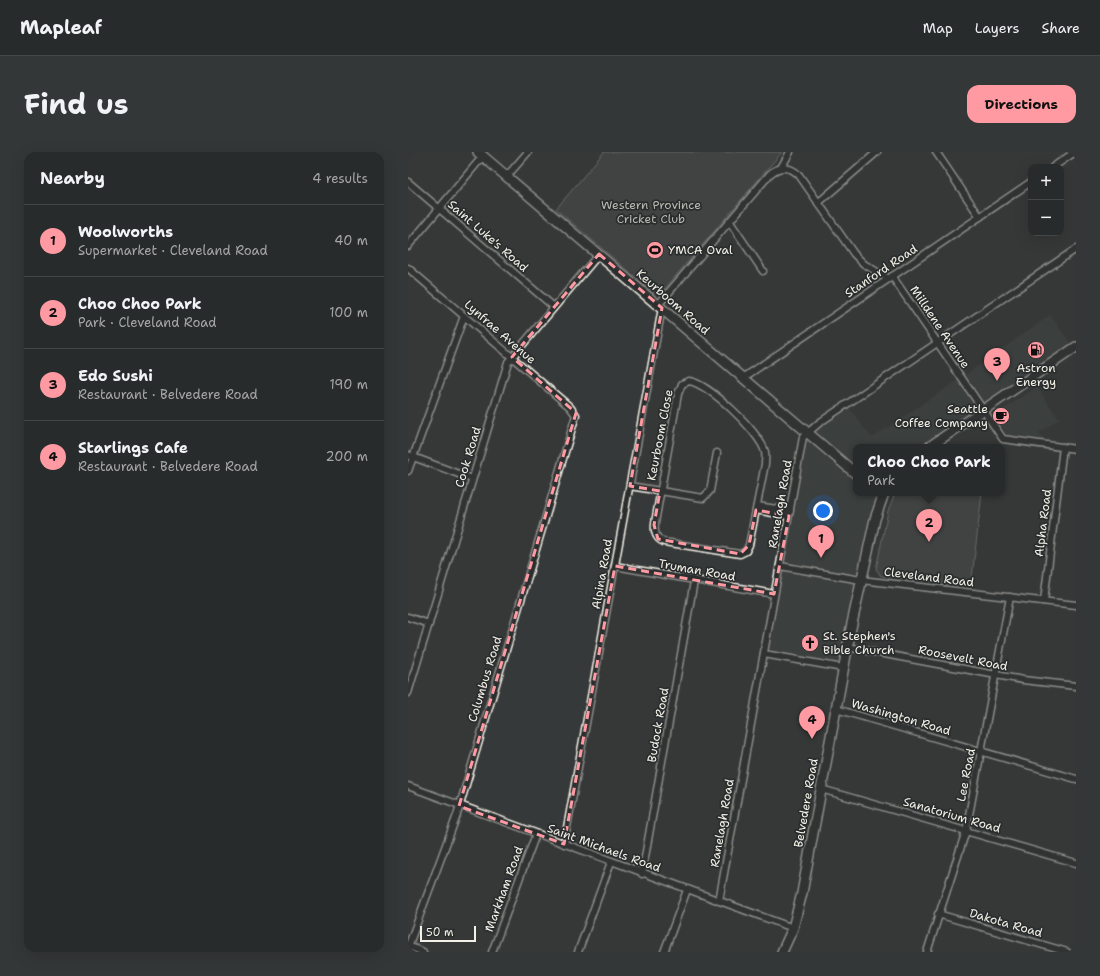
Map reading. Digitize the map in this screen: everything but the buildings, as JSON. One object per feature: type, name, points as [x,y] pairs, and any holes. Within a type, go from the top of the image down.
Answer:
[{"type":"main road","name":"Keurboom Road","points":[[481,154],[853,473]]},
{"type":"main road","points":[[933,444],[1076,347]]},
{"type":"main road","name":"Belvedere Road","points":[[782,952],[793,928],[802,893],[843,668],[880,496]]},
{"type":"street","points":[[507,176],[528,152]]},
{"type":"street","points":[[660,306],[770,174],[781,168],[790,152]]},
{"type":"street","points":[[818,203],[876,152]]},
{"type":"street","points":[[936,152],[980,217]]},
{"type":"street","points":[[1058,164],[1075,153]]},
{"type":"street","points":[[408,246],[439,209],[481,154]]},
{"type":"street","name":"Milldene Avenue","points":[[781,168],[790,169],[796,173],[857,258],[890,278],[938,343],[1005,440],[1076,449]]},
{"type":"street","name":"Saint Luke's Road","points":[[408,182],[554,307]]},
{"type":"street","name":"Stanford Road","points":[[742,378],[1028,184]]},
{"type":"street","points":[[730,222],[762,270]]},
{"type":"street","points":[[807,433],[1076,249]]},
{"type":"street","name":"Cook Road","points":[[408,692],[507,364],[598,254]]},
{"type":"street","name":"Lynfrae Avenue","points":[[408,268],[570,407],[576,415]]},
{"type":"street","name":"Alpina Road","points":[[564,844],[630,486],[660,306]]},
{"type":"street","points":[[408,471],[410,456],[464,316]]},
{"type":"street","name":"Keurboom Close","points":[[689,381],[694,381],[701,384],[742,418],[760,441],[766,456],[757,508],[749,545],[746,551],[740,554],[664,542],[658,538],[654,528],[678,394],[682,384],[689,381]]},
{"type":"street","name":"Columbus Road","points":[[408,947],[459,806],[576,415]]},
{"type":"street","name":"Ranelagh Road","points":[[719,901],[803,437],[807,433]]},
{"type":"street","name":"Alpha Road","points":[[1044,601],[1063,447]]},
{"type":"street","name":"Keurboom Close","points":[[630,486],[700,498],[705,497],[710,491],[717,453]]},
{"type":"street","points":[[410,456],[472,479]]},
{"type":"street","points":[[757,508],[789,514]]},
{"type":"street","name":"Truman Road","points":[[615,566],[774,594]]},
{"type":"street","name":"Cleveland Road","points":[[780,566],[861,580],[1076,605]]},
{"type":"street","name":"Budock Road","points":[[642,874],[694,581]]},
{"type":"street","name":"Lee Road","points":[[927,952],[966,831],[1010,597]]},
{"type":"street","points":[[408,616],[428,624]]},
{"type":"street","name":"Roosevelt Road","points":[[848,647],[996,675],[1076,686]]},
{"type":"street","points":[[764,654],[843,668]]},
{"type":"street","name":"Washington Road","points":[[836,709],[1076,779]]},
{"type":"street","name":"Saint Michaels Road","points":[[408,786],[642,874],[793,928]]},
{"type":"street","name":"Sanatorium Road","points":[[821,789],[1076,863]]},
{"type":"street","name":"Markham Road","points":[[492,952],[536,834]]},
{"type":"street","points":[[578,952],[611,862]]},
{"type":"street","points":[[664,952],[687,890]]},
{"type":"street","name":"Dakota Road","points":[[938,914],[1067,952]]},
{"type":"street","points":[[408,947],[423,952]]},
{"type":"highlighted area","points":[[599,254],[662,308],[630,486],[660,491],[654,525],[658,539],[740,554],[749,545],[756,510],[789,516],[774,594],[615,566],[564,844],[459,806],[576,413],[512,357]]},
{"type":"shaded area","points":[[1050,315],[1074,348],[933,444],[853,444],[853,496],[883,496],[843,668],[764,654],[803,437],[847,405],[872,438],[961,378]]},
{"type":"shaded area","points":[[1037,387],[1059,419],[1039,433],[1044,439],[1007,435],[997,419],[998,413]]},
{"type":"green space","name":"YMCA Oval","points":[[604,152],[782,152],[662,292],[654,293],[556,209]]},
{"type":"green space","points":[[894,496],[982,496],[971,586],[881,576],[876,569],[888,511]]},
{"type":"place","name":"YMCA Oval","points":[[655,250]]},
{"type":"place","name":"Astron Energy","points":[[1036,350]]},
{"type":"place","name":"Edo Sushi","points":[[997,381]]},
{"type":"place","name":"Seattle Coffee Company","points":[[1001,416]]},
{"type":"place","name":"Choo Choo Park","points":[[929,542]]},
{"type":"place","name":"Woolworths","points":[[821,558]]},
{"type":"place","name":"St. Stephen's Bible Church","points":[[810,643]]},
{"type":"place","name":"Starlings Cafe","points":[[812,739]]},
{"type":"park label","name":"Western Province Cricket Club","points":[[651,212]]}]
